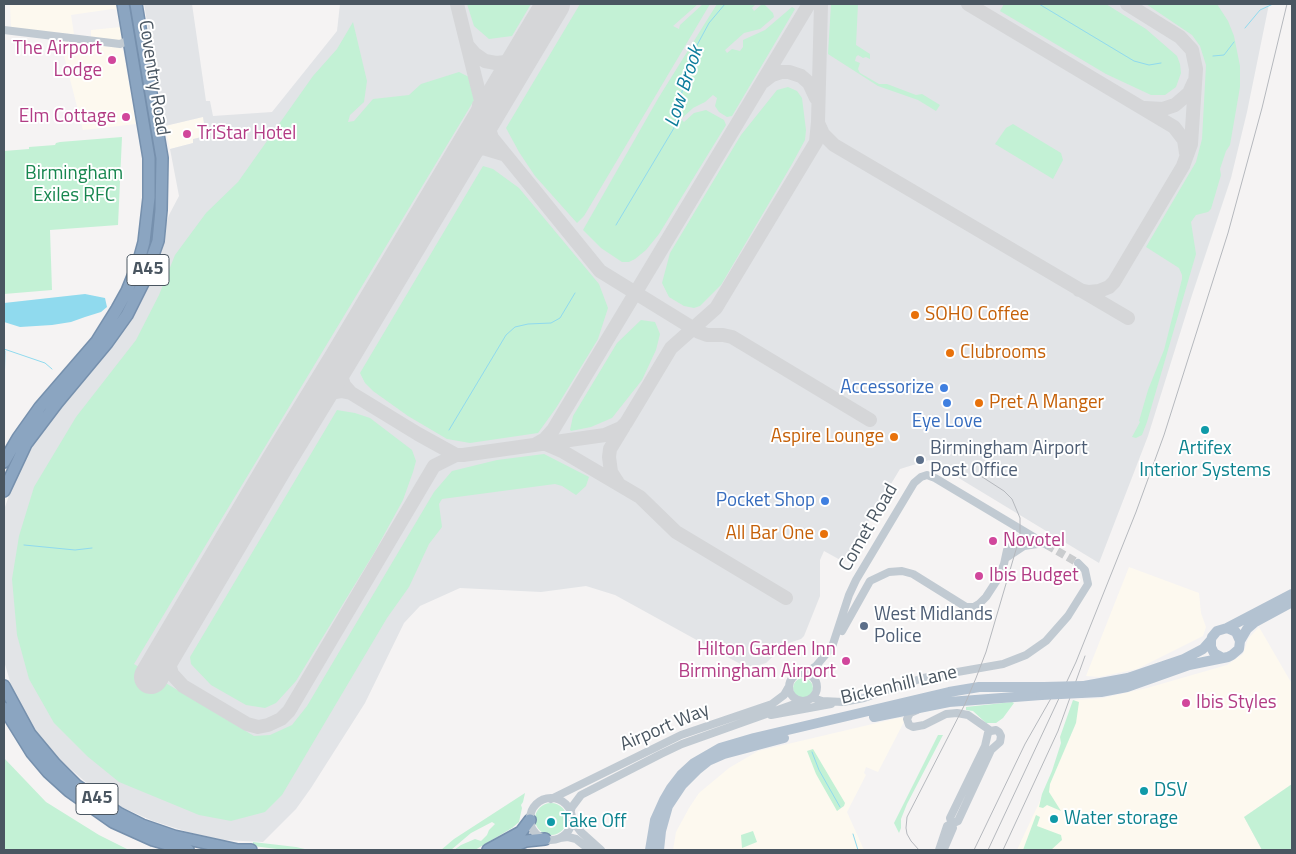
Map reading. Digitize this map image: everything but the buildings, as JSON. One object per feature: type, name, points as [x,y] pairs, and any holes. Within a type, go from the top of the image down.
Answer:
[{"type":"highway","name":"Coventry Road","points":[[4,462],[40,407],[97,341],[128,291],[138,264],[147,226],[149,158],[123,4]]},
{"type":"highway","name":"Coventry Road","points":[[4,491],[26,444],[107,343],[127,315],[143,283],[158,242],[162,210],[162,158],[136,4]]},
{"type":"highway","name":"A45","points":[[4,686],[30,734],[55,764],[76,785],[120,814],[142,825],[174,836],[237,850]]},
{"type":"highway","name":"A45","points":[[4,708],[32,753],[48,772],[69,791],[113,822],[153,840],[188,850]]},
{"type":"highway","points":[[488,850],[521,832],[530,820]]},
{"type":"highway","points":[[504,850],[526,841],[545,839]]},
{"type":"highway","points":[[237,850],[251,850]]},
{"type":"main road","points":[[1292,594],[1227,628],[1217,631],[1211,639],[1211,647],[1214,653],[1223,658],[1236,653],[1247,629],[1255,622],[1292,602]]},
{"type":"main road","points":[[1227,628],[1236,632],[1240,641]]},
{"type":"main road","name":"Bickenhill Lane","points":[[1083,689],[1128,678],[1184,659],[1203,649],[1211,639]]},
{"type":"main road","name":"Bickenhill Lane","points":[[659,850],[661,831],[668,806],[682,785],[708,761],[739,748],[930,705],[1040,690],[1083,689],[1101,692],[1127,687],[1189,665],[1223,658]]},
{"type":"main road","name":"Bickenhill Lane","points":[[650,850],[655,820],[671,788],[694,763],[720,748],[754,738],[949,692],[978,687],[1019,692],[1029,696],[1040,690]]},
{"type":"street","points":[[4,30],[24,34],[120,44],[126,42],[129,37]]},
{"type":"street","name":"Comet Road","points":[[831,650],[849,595],[856,580],[914,483],[921,477],[935,478],[1045,544],[1024,546],[1006,558]]},
{"type":"street","points":[[805,673],[814,679],[817,691],[809,701],[800,702],[790,695],[788,688],[792,677],[805,673],[816,666],[831,650],[870,581],[889,572],[902,571],[913,574],[969,608],[979,604],[986,597],[1003,569],[1007,550],[1012,543],[1020,538],[1033,537]]},
{"type":"street","points":[[757,717],[864,698],[923,678],[1003,664],[1026,655],[1046,641],[1068,616],[1088,584],[1085,570],[1078,563]]},
{"type":"street","name":"Airport Way","points":[[551,798],[681,735],[772,704],[784,695],[788,688]]},
{"type":"street","points":[[813,698],[822,701],[843,702]]},
{"type":"street","name":"Airport Way","points":[[571,816],[572,807],[581,794],[598,785],[682,744],[800,702]]},
{"type":"street","points":[[930,705],[910,713],[907,719],[909,725],[919,726],[946,714],[968,715],[989,734],[989,742],[995,745]]},
{"type":"street","points":[[939,850],[946,826],[952,824],[958,821],[991,750],[1000,742],[1001,736],[996,730],[989,734],[950,818],[952,824],[953,828],[944,850]]},
{"type":"street","points":[[590,850],[576,839],[568,837],[553,840],[545,839],[535,832],[530,820],[534,807],[541,801],[551,798],[565,804],[581,832],[601,850]]},
{"type":"street","points":[[560,838],[567,832],[570,826],[571,816]]},
{"type":"shaded area","points":[[10,4],[117,4],[118,10],[112,9],[71,15],[74,34],[11,29]]},
{"type":"shaded area","points":[[144,4],[192,4],[206,101],[210,101],[213,116],[272,112],[337,31],[340,4],[1269,4],[1247,112],[1231,178],[1148,436],[1099,563],[929,460],[900,469],[844,562],[824,551],[820,560],[820,596],[804,636],[801,639],[786,644],[766,663],[756,666],[746,667],[615,595],[586,586],[541,592],[460,588],[420,606],[404,623],[365,703],[311,788],[296,809],[263,842],[223,840],[188,832],[153,821],[117,805],[89,785],[51,752],[31,727],[14,695],[4,661],[4,510],[15,478],[40,433],[145,286],[169,215],[179,196],[170,149],[193,143],[193,139],[206,136],[203,117],[165,126]]},
{"type":"shaded area","points":[[121,27],[122,41],[91,37],[91,30]]},
{"type":"shaded area","points":[[60,40],[123,50],[136,124],[83,130]]},
{"type":"shaded area","points":[[203,117],[206,136],[193,143],[170,149],[165,126]]},
{"type":"shaded area","points":[[1129,567],[1199,593],[1201,613],[1206,627],[1203,636],[1137,669],[1099,677],[1086,676]]},
{"type":"shaded area","points":[[1259,627],[1292,684],[1292,784],[1244,817],[1262,850],[1017,850],[1075,726],[1075,700],[1103,698],[1147,688],[1227,665],[1243,654],[1248,639]]},
{"type":"shaded area","points":[[898,718],[906,718],[878,772],[866,767],[864,773],[866,775],[847,812],[864,850],[673,850],[676,832],[699,793],[729,768],[758,751]]},
{"type":"green space","points":[[467,4],[531,4],[512,36],[489,39],[474,26]]},
{"type":"green space","points":[[580,4],[698,4],[673,26],[679,29],[680,25],[703,4],[710,4],[584,216],[577,223],[535,176],[506,128]]},
{"type":"green space","points":[[717,4],[756,4],[752,8],[754,11],[761,5],[765,5],[773,13],[774,17],[760,29],[744,33],[725,50],[727,53],[732,49],[740,51],[743,47],[743,40],[765,30],[792,7],[795,9],[732,116],[727,117],[719,112],[715,106],[717,98],[713,95],[705,102],[693,108],[681,119],[684,122],[694,113],[706,110],[724,120],[726,125],[659,234],[646,250],[635,259],[629,262],[622,262],[601,248],[583,230],[659,97]]},
{"type":"green space","points":[[831,4],[858,4],[856,45],[870,54],[870,59],[858,55],[856,57],[855,61],[860,63],[858,69],[860,73],[879,84],[887,84],[916,95],[922,94],[940,105],[936,111],[918,100],[878,86],[828,54]]},
{"type":"green space","points":[[1004,4],[1106,4],[1146,29],[1177,56],[1181,73],[1176,87],[1165,95],[1151,95],[1106,74],[1000,11]]},
{"type":"green space","points":[[1146,4],[1217,4],[1228,21],[1234,36],[1240,66],[1240,87],[1230,145],[1220,169],[1221,175],[1211,209],[1208,212],[1196,215],[1191,222],[1196,254],[1147,422],[1142,435],[1136,438],[1132,437],[1140,422],[1148,390],[1164,350],[1182,279],[1179,268],[1146,247],[1196,162],[1202,139],[1206,65],[1200,46],[1192,35]]},
{"type":"green space","points":[[353,22],[367,81],[364,102],[350,115],[348,122],[354,121],[373,99],[409,95],[421,84],[459,72],[469,77],[478,89],[476,97],[134,664],[254,736],[270,735],[292,725],[307,706],[434,492],[452,471],[497,460],[544,454],[589,477],[586,486],[576,495],[555,484],[442,499],[439,504],[442,527],[429,544],[409,587],[387,618],[282,795],[265,812],[231,821],[199,815],[119,782],[87,756],[54,723],[29,679],[17,635],[12,579],[19,536],[34,487],[76,417],[136,340],[159,295],[175,255],[206,213],[238,182],[313,76],[337,49]]},
{"type":"green space","points":[[788,87],[797,91],[802,98],[806,130],[805,140],[721,285],[700,306],[694,308],[684,306],[669,297],[662,283],[670,253],[741,135],[777,90]]},
{"type":"green space","points":[[1013,124],[1061,153],[1063,160],[1053,179],[995,144],[1006,128]]},
{"type":"green space","name":"Birmingham Exiles RFC","points":[[122,137],[118,225],[50,230],[52,290],[4,294],[4,151],[55,145],[60,142]]},
{"type":"green space","points":[[483,166],[493,169],[519,188],[599,284],[608,308],[598,339],[556,408],[538,433],[470,443],[447,439],[408,416],[373,391],[365,383],[360,373]]},
{"type":"green space","points":[[641,320],[655,322],[660,334],[656,350],[642,380],[612,418],[591,427],[571,431],[573,416],[617,343]]},
{"type":"green space","points":[[337,410],[370,418],[412,450],[416,461],[413,472],[403,500],[374,553],[296,681],[276,703],[265,708],[246,705],[211,685],[191,664],[190,657]]},
{"type":"green space","points":[[803,678],[810,681],[813,688],[810,695],[803,698],[796,695],[793,688],[796,681]]},
{"type":"green space","points":[[1073,700],[1079,702],[1076,723],[1050,784],[1049,792],[1061,811],[1047,805],[1043,808],[1039,807],[1061,743],[1060,737]]},
{"type":"green space","points":[[1014,703],[1003,718],[996,723],[986,723],[973,711],[966,710],[966,707]]},
{"type":"green space","points":[[938,735],[943,735],[907,804],[901,819],[899,833],[894,823]]},
{"type":"green space","points":[[813,749],[845,803],[837,811],[816,774],[807,751]]},
{"type":"green space","points":[[4,758],[46,802],[99,835],[129,850],[4,850]]},
{"type":"green space","points":[[1292,784],[1292,850],[1262,850],[1244,817]]},
{"type":"green space","points":[[525,793],[519,822],[512,828],[475,850],[454,850],[475,839],[481,841],[495,824],[492,822],[471,833],[451,850],[441,850],[454,839]]},
{"type":"green space","points":[[551,803],[557,804],[562,808],[566,813],[566,825],[562,830],[557,834],[551,835],[545,834],[540,830],[536,825],[535,819],[536,813],[540,808],[545,804]]},
{"type":"green space","points":[[1036,815],[1040,817],[1037,826],[1061,835],[1062,840],[1051,850],[1023,850]]},
{"type":"green space","points":[[753,831],[757,842],[742,848],[741,835]]},
{"type":"green space","points":[[253,842],[309,850],[285,850],[253,846]]},
{"type":"water","points":[[85,294],[105,298],[107,307],[101,312],[71,322],[52,325],[20,327],[4,322],[4,303]]},
{"type":"waterway","name":"Low Brook","points":[[616,225],[674,128],[689,60],[709,23],[725,4]]},
{"type":"waterway","name":"Low Brook","points":[[1039,4],[1134,61],[1149,65],[1161,63]]},
{"type":"waterway","name":"Low Brook","points":[[1245,28],[1260,10],[1273,4]]},
{"type":"waterway","name":"Low Brook","points":[[1213,56],[1224,55],[1234,42]]},
{"type":"waterway","name":"Low Brook","points":[[449,430],[506,335],[515,327],[528,324],[551,323],[560,318],[575,293]]},
{"type":"waterway","name":"Low Brook","points":[[4,349],[45,363],[52,369]]},
{"type":"waterway","points":[[4,390],[5,351]]},
{"type":"waterway","points":[[24,545],[75,550],[92,548]]},
{"type":"waterway","points":[[812,752],[819,770],[840,807]]},
{"type":"waterway","points":[[853,834],[858,850]]},
{"type":"taxiway","points":[[457,4],[492,138],[600,271],[699,332],[707,335],[732,337],[870,420]]},
{"type":"taxiway","points":[[536,444],[545,439],[553,430],[809,4]]},
{"type":"taxiway","points":[[341,359],[341,376],[344,385],[351,393],[456,455],[605,435],[621,428],[626,423],[671,348],[716,308],[816,142],[821,4]]},
{"type":"taxiway","points":[[968,4],[1174,127],[1184,140],[1186,153]]},
{"type":"taxiway","points":[[1079,290],[1099,291],[1109,287],[1114,282],[1183,166],[1191,144],[1196,69],[1192,50],[1180,37],[1127,4]]},
{"type":"taxiway","points":[[468,46],[485,61],[496,63],[506,62],[523,55]]},
{"type":"taxiway","points":[[763,82],[772,75],[789,72],[801,76],[809,83],[816,98]]},
{"type":"taxiway","points":[[1145,108],[1163,109],[1175,105],[1189,93],[1194,82]]},
{"type":"taxiway","points":[[470,142],[477,122],[479,105]]},
{"type":"taxiway","points":[[818,123],[823,134],[834,145],[1128,318]]},
{"type":"taxiway","points":[[460,160],[466,154],[483,148],[503,154]]},
{"type":"taxiway","points":[[312,407],[321,398],[330,393],[341,391],[351,393]]},
{"type":"taxiway","points":[[618,483],[611,472],[609,457],[610,449],[624,426]]},
{"type":"taxiway","points":[[546,444],[562,451],[640,497],[676,532],[786,598]]},
{"type":"taxiway","points":[[173,642],[168,660],[172,674],[183,686],[247,724],[258,727],[281,719],[289,711],[434,466],[456,455]]},
{"type":"runway","points":[[151,677],[553,4]]},
{"type":"tunnel","points":[[1047,545],[1078,563]]},
{"type":"railway","points":[[988,850],[1076,662],[1136,512],[1164,435],[1228,233],[1262,108],[1287,4]]},
{"type":"railway","points":[[919,850],[907,834],[907,817],[965,704],[976,678],[986,652],[1020,536],[1020,518],[1012,499],[1004,491],[973,471]]},
{"type":"railway","points":[[1003,850],[1058,731],[1085,656]]},
{"type":"railway","points":[[974,850],[1025,744],[1058,686]]},
{"type":"place","name":"The Airport Lodge","points":[[112,60]]},
{"type":"place","name":"Elm Cottage","points":[[126,117]]},
{"type":"place","name":"TriStar Hotel","points":[[187,134]]},
{"type":"place","name":"SOHO Coffee","points":[[915,315]]},
{"type":"place","name":"Clubrooms","points":[[950,353]]},
{"type":"place","name":"Accessorize","points":[[944,388]]},
{"type":"place","name":"Eye Love","points":[[947,403]]},
{"type":"place","name":"Pret A Manger","points":[[979,403]]},
{"type":"place","name":"Artifex Interior Systems","points":[[1205,430]]},
{"type":"place","name":"Aspire Lounge","points":[[894,437]]},
{"type":"place","name":"Birmingham Airport Post Office","points":[[920,460]]},
{"type":"place","name":"Pocket Shop","points":[[825,501]]},
{"type":"place","name":"All Bar One","points":[[824,534]]},
{"type":"place","name":"Novotel","points":[[993,541]]},
{"type":"place","name":"Ibis Budget","points":[[979,576]]},
{"type":"place","name":"West Midlands Police","points":[[864,626]]},
{"type":"place","name":"Hilton Garden Inn Birmingham Airport","points":[[846,661]]},
{"type":"place","name":"Ibis Styles","points":[[1186,703]]},
{"type":"place","name":"DSV","points":[[1144,791]]},
{"type":"place","name":"Water storage","points":[[1054,819]]},
{"type":"place","name":"Take Off","points":[[551,822]]}]
